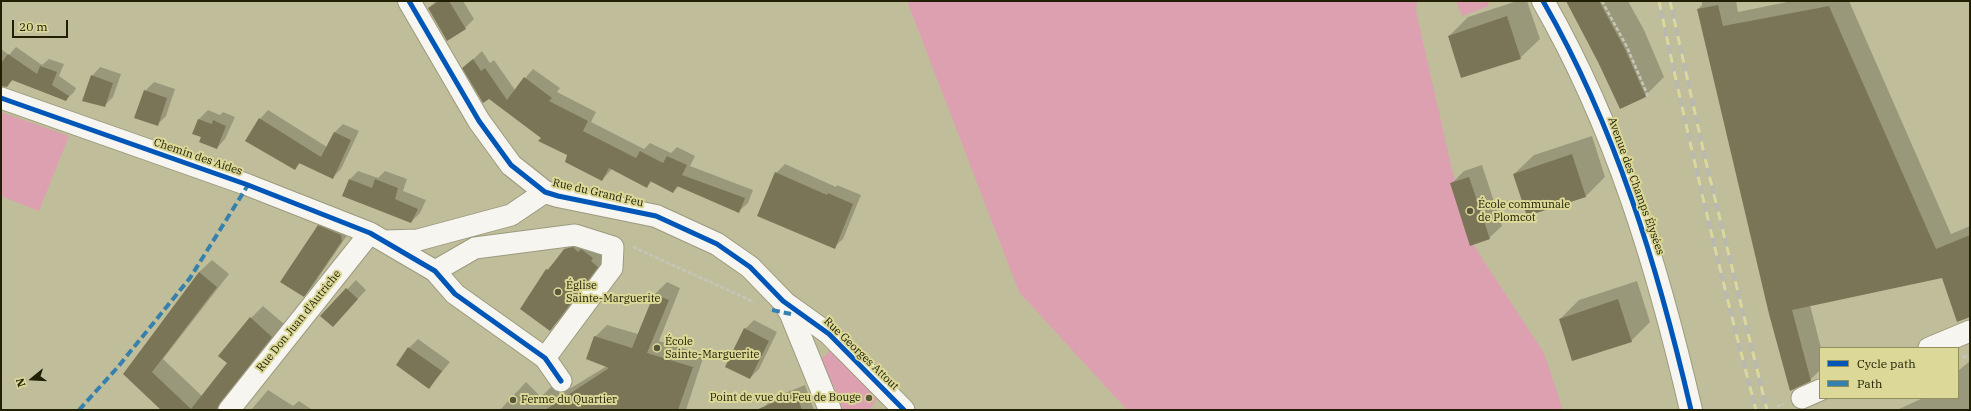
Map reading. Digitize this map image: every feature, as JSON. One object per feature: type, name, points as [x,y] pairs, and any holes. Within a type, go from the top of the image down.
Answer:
[{"type":"street","name":"Rue du Grand Feu","points":[[409,1],[479,121],[511,165],[545,192],[656,216],[710,241],[750,266],[783,301],[800,333],[830,410]]},
{"type":"street","name":"Avenue des Champs Élysées","points":[[1543,1],[1566,41],[1592,98],[1631,195],[1654,266],[1691,410]]},
{"type":"street","name":"Chemin des Aides","points":[[1,98],[248,185],[378,237],[418,240],[511,216],[545,192]]},
{"type":"street","points":[[435,271],[475,248],[575,235],[613,247],[612,268],[545,358]]},
{"type":"street","points":[[378,237],[435,271],[455,294],[545,358],[561,381]]},
{"type":"street","name":"Rue Don Juan d'Autriche","points":[[230,410],[378,237]]},
{"type":"street","name":"Rue Georges Attout","points":[[783,301],[829,334],[904,410]]},
{"type":"street","points":[[1931,347],[1970,331]]},
{"type":"path","points":[[1602,1],[1627,47],[1648,96]]},
{"type":"path","points":[[613,247],[628,245],[758,303]]},
{"type":"shaded area","points":[[907,1],[1417,1],[1416,11],[1467,235],[1544,353],[1563,410],[1127,410],[1019,292]]},
{"type":"shaded area","points":[[1456,1],[1488,1],[1489,6],[1462,16]]},
{"type":"shaded area","points":[[1,112],[69,136],[39,211],[1,196]]},
{"type":"shaded area","points":[[830,351],[877,399],[869,410],[843,410],[834,387],[819,361]]},
{"type":"building","points":[[439,1],[449,1],[466,29],[447,41],[428,8]]},
{"type":"building","points":[[1566,1],[1599,1],[1625,49],[1646,97],[1620,109],[1598,62]]},
{"type":"building","points":[[1718,5],[1723,26],[1829,6],[1936,249],[1970,235],[1970,317],[1957,322],[1942,278],[1792,310],[1811,381],[1790,391],[1769,314],[1697,9]]},
{"type":"building","points":[[1507,16],[1521,59],[1461,78],[1448,36]]},
{"type":"building","points":[[8,54],[37,74],[40,66],[57,72],[52,85],[69,96],[66,101],[12,80],[7,87],[1,86],[1,63]]},
{"type":"building","points":[[473,59],[481,71],[485,68],[507,100],[524,77],[552,98],[549,101],[588,121],[583,131],[636,158],[640,151],[663,163],[667,156],[687,165],[682,175],[745,198],[739,213],[677,186],[673,193],[650,181],[647,188],[609,168],[602,181],[565,162],[567,155],[538,141],[541,138],[489,99],[483,103],[462,68]]},
{"type":"building","points":[[91,75],[113,83],[105,107],[82,101]]},
{"type":"building","points":[[144,90],[167,98],[158,126],[134,118]]},
{"type":"building","points":[[259,118],[321,157],[334,132],[351,140],[333,179],[299,163],[295,170],[245,141]]},
{"type":"building","points":[[198,119],[212,124],[213,120],[226,126],[217,149],[199,142],[201,137],[192,134]]},
{"type":"building","points":[[1572,154],[1586,197],[1527,216],[1513,174]]},
{"type":"building","points":[[775,172],[827,195],[828,193],[853,204],[835,249],[757,216]]},
{"type":"building","name":"École communale de Plomcot","points":[[1469,177],[1490,239],[1470,246],[1450,183]]},
{"type":"building","points":[[349,179],[372,188],[375,179],[398,188],[395,199],[418,209],[411,223],[342,196]]},
{"type":"building","points":[[318,225],[341,235],[342,241],[304,297],[280,282]]},
{"type":"building","name":"Église Sainte-Marguerite","points":[[573,247],[578,252],[581,249],[593,258],[591,261],[598,267],[550,331],[520,309],[546,269],[548,270],[564,249]]},
{"type":"building","points":[[199,272],[217,287],[152,372],[191,409],[227,363],[218,356],[250,317],[272,337],[216,410],[161,410],[123,374]]},
{"type":"building","points":[[346,288],[358,299],[333,327],[320,316]]},
{"type":"building","points":[[654,294],[669,300],[647,353],[693,367],[678,410],[545,410],[609,368],[586,359],[594,336],[632,348]]},
{"type":"building","points":[[1618,299],[1632,342],[1572,361],[1559,319]]},
{"type":"building","points":[[744,328],[769,341],[750,379],[725,367]]},
{"type":"building","points":[[408,347],[442,371],[429,389],[396,365]]},
{"type":"building","points":[[796,393],[802,410],[756,410]]},
{"type":"railway","points":[[1659,1],[1705,206],[1756,410]]},
{"type":"railway","points":[[1670,1],[1705,158],[1767,410]]},
{"type":"marked path","points":[[79,410],[117,368],[190,278],[248,185]]},
{"type":"marked path","points":[[772,310],[791,314]]},
{"type":"cycle path","points":[[409,1],[479,121],[511,165],[545,192],[656,216],[717,244],[750,267],[783,301],[829,334],[904,410]]},
{"type":"cycle path","points":[[1543,1],[1569,49],[1592,99],[1632,200],[1664,304],[1691,410]]},
{"type":"cycle path","points":[[1,98],[248,185],[370,233],[435,271],[455,294],[545,358],[561,381]]},
{"type":"place","name":"École communale de Plomcot","points":[[1470,211]]},
{"type":"place","name":"Église Sainte-Marguerite","points":[[558,292]]},
{"type":"place","name":"École Sainte-Marguerite","points":[[657,348]]},
{"type":"place","name":"Point de vue du Feu de Bouge","points":[[869,398]]},
{"type":"place","name":"Ferme du Quartier","points":[[513,400]]}]
